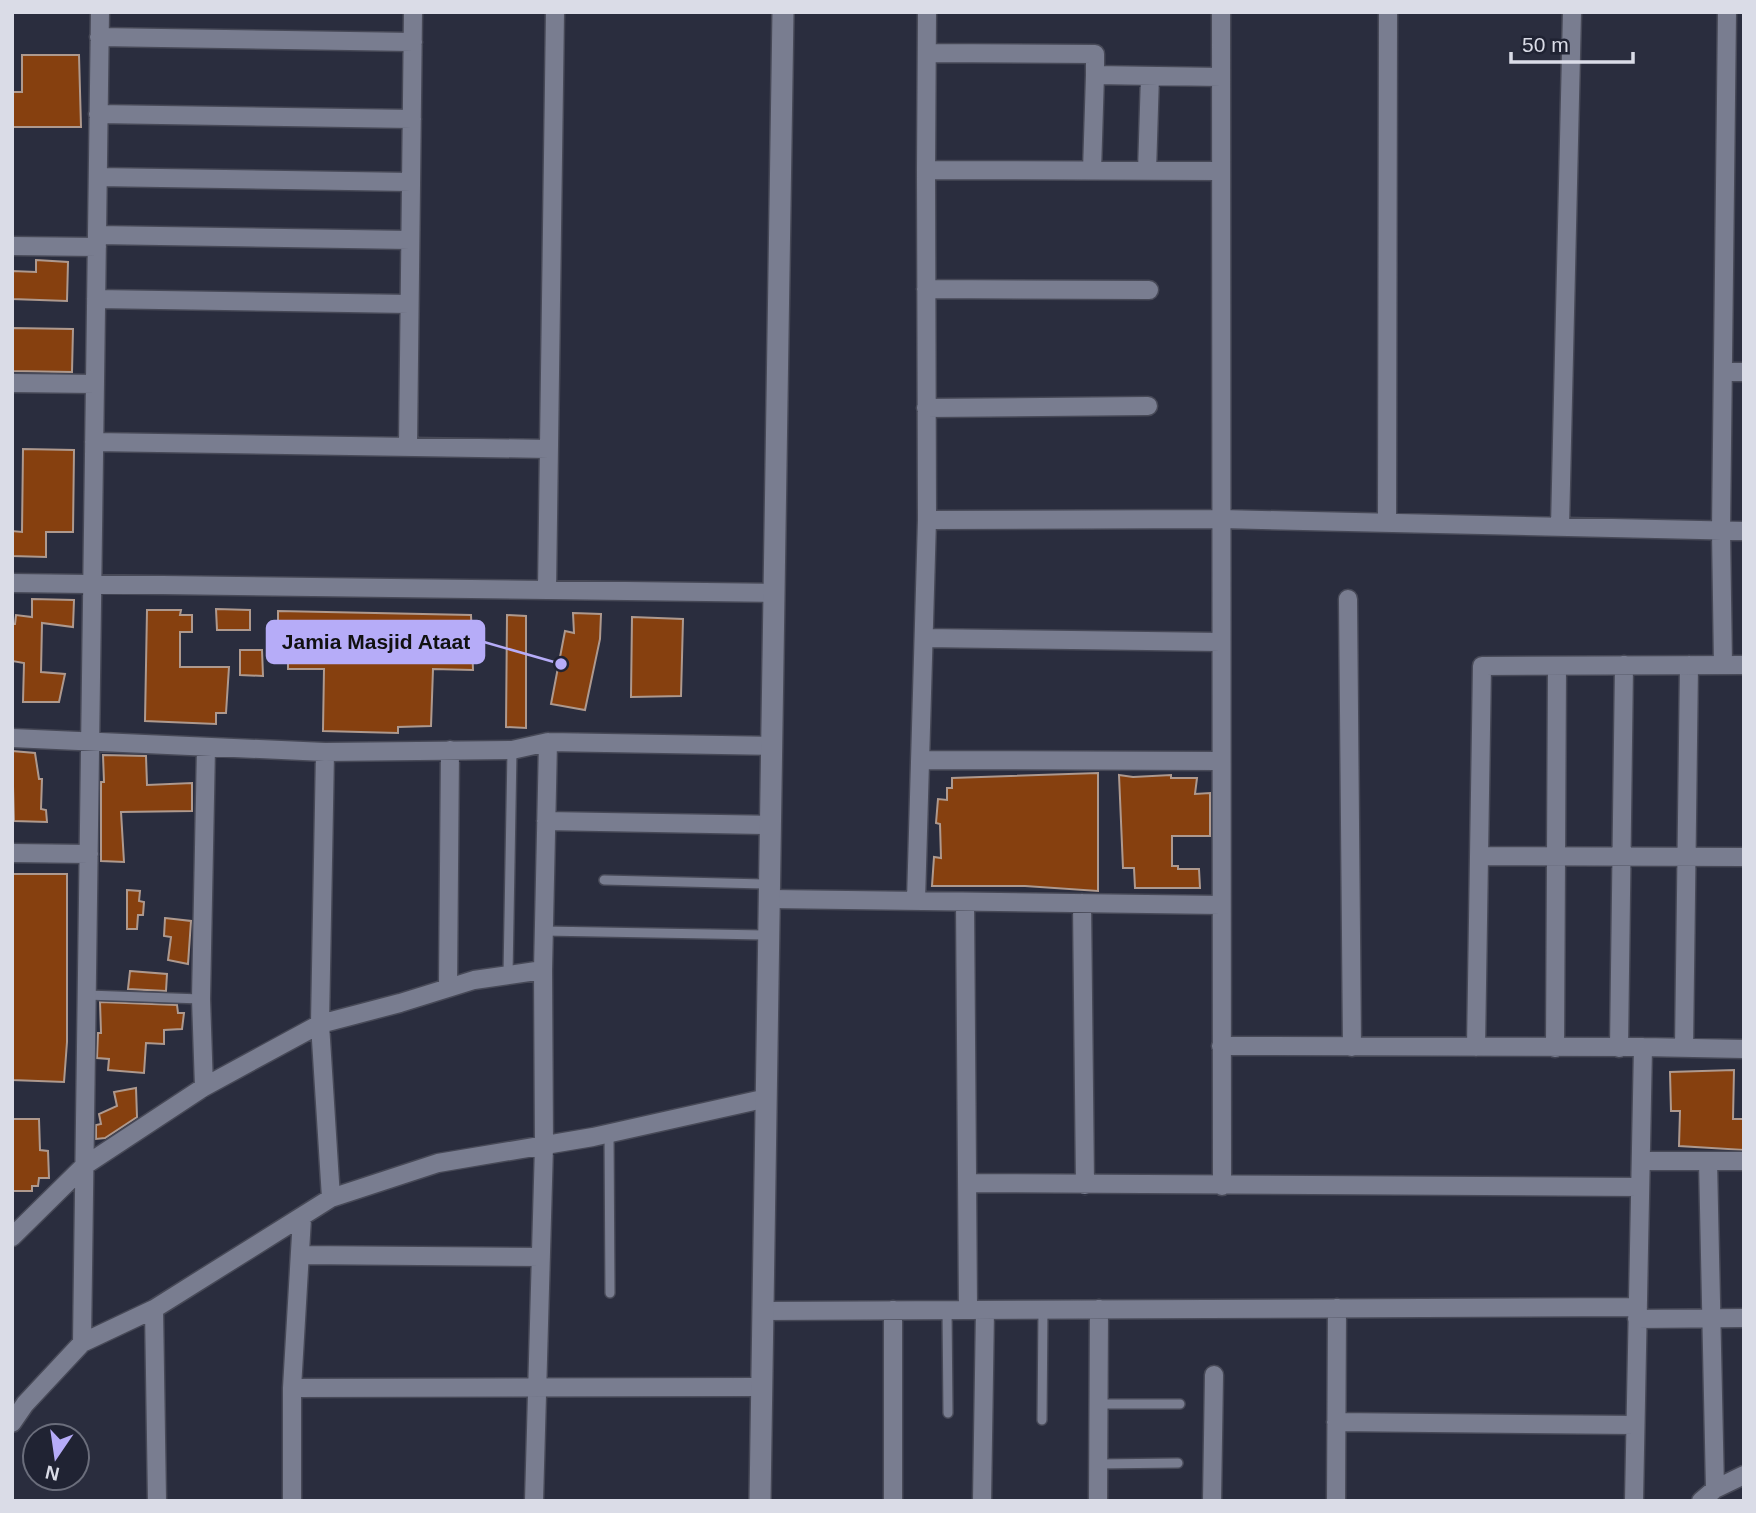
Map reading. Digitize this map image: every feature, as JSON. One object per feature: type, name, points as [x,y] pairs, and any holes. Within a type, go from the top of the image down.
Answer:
[{"type":"street","points":[[82,1343],[100,12]]},
{"type":"street","points":[[408,446],[413,12]]},
{"type":"street","points":[[547,590],[555,12]]},
{"type":"street","points":[[760,1501],[783,12]]},
{"type":"street","points":[[916,901],[926,520],[927,12]]},
{"type":"street","points":[[1221,12],[1222,1186]]},
{"type":"street","points":[[1387,523],[1388,12]]},
{"type":"street","points":[[1560,527],[1572,12]]},
{"type":"street","points":[[1723,664],[1721,531],[1724,372],[1735,168],[1727,12]]},
{"type":"street","points":[[99,37],[413,42]]},
{"type":"street","points":[[927,53],[1095,54],[1092,170]]},
{"type":"street","points":[[1095,75],[1221,77]]},
{"type":"street","points":[[1147,171],[1150,76]]},
{"type":"street","points":[[98,114],[412,119]]},
{"type":"street","points":[[926,170],[1221,171]]},
{"type":"street","points":[[98,177],[411,182]]},
{"type":"street","points":[[12,246],[97,241],[410,240]]},
{"type":"street","points":[[926,289],[1149,290]]},
{"type":"street","points":[[96,299],[409,304]]},
{"type":"street","points":[[1724,372],[1744,372]]},
{"type":"street","points":[[12,383],[95,384]]},
{"type":"street","points":[[926,408],[1148,406]]},
{"type":"street","points":[[94,442],[549,449]]},
{"type":"street","points":[[926,520],[1221,519],[1744,531]]},
{"type":"street","points":[[12,583],[774,593]]},
{"type":"street","points":[[1348,599],[1352,1047]]},
{"type":"street","points":[[924,638],[1221,642]]},
{"type":"street","points":[[1619,1048],[1624,665]]},
{"type":"street","points":[[1684,1048],[1689,665]]},
{"type":"street","points":[[1476,1047],[1482,666],[1744,665]]},
{"type":"street","points":[[1555,1048],[1557,666]]},
{"type":"street","points":[[12,738],[325,752],[512,750],[548,741],[772,746]]},
{"type":"street","points":[[534,1501],[544,1146],[543,970],[548,741]]},
{"type":"street","points":[[204,1087],[201,999],[206,747]]},
{"type":"street","points":[[449,987],[450,750]]},
{"type":"street","points":[[325,752],[320,1024],[331,1198]]},
{"type":"street","points":[[921,760],[1220,761]]},
{"type":"street","points":[[547,821],[771,825]]},
{"type":"street","points":[[12,853],[89,854]]},
{"type":"street","points":[[1479,856],[1744,857]]},
{"type":"street","points":[[771,891],[916,901],[1221,905]]},
{"type":"street","points":[[965,902],[969,1183],[977,1310],[982,1501]]},
{"type":"street","points":[[1082,904],[1085,1185]]},
{"type":"street","points":[[12,1237],[85,1166],[204,1087],[320,1024],[400,1003],[474,979],[543,970]]},
{"type":"street","points":[[1221,1046],[1744,1049]]},
{"type":"street","points":[[1634,1501],[1643,1047]]},
{"type":"street","points":[[12,1423],[24,1404],[82,1343],[154,1309],[331,1198],[438,1163],[544,1146],[767,1098]]},
{"type":"street","points":[[1641,1161],[1744,1161]]},
{"type":"street","points":[[1708,1161],[1708,1495],[1744,1475]]},
{"type":"street","points":[[969,1183],[1640,1187]]},
{"type":"street","points":[[292,1501],[292,1388],[302,1218]]},
{"type":"street","points":[[300,1255],[541,1257]]},
{"type":"street","points":[[763,1311],[1337,1308],[1638,1313],[1744,1318]]},
{"type":"street","points":[[1336,1501],[1337,1308]]},
{"type":"street","points":[[154,1309],[157,1501]]},
{"type":"street","points":[[1098,1309],[1098,1501]]},
{"type":"street","points":[[893,1310],[893,1501]]},
{"type":"street","points":[[1212,1501],[1214,1376]]},
{"type":"street","points":[[292,1388],[762,1387]]},
{"type":"street","points":[[1336,1422],[1635,1425]]},
{"type":"lane","points":[[508,975],[512,750]]},
{"type":"lane","points":[[604,880],[771,891]]},
{"type":"lane","points":[[544,931],[770,935]]},
{"type":"lane","points":[[87,995],[201,999]]},
{"type":"lane","points":[[609,1133],[610,1293]]},
{"type":"lane","points":[[1042,1420],[1043,1309]]},
{"type":"lane","points":[[947,1310],[948,1413]]},
{"type":"lane","points":[[1098,1405],[1180,1404]]},
{"type":"lane","points":[[1098,1464],[1178,1463]]},
{"type":"building","points":[[22,55],[79,55],[81,127],[12,127],[12,92],[22,92]]},
{"type":"building","points":[[36,260],[68,262],[67,301],[12,299],[12,271],[36,272]]},
{"type":"building","points":[[12,328],[73,329],[72,372],[12,371]]},
{"type":"building","points":[[23,449],[74,450],[73,532],[46,532],[46,557],[12,556],[12,531],[22,532]]},
{"type":"building","points":[[32,599],[74,600],[73,627],[42,623],[41,672],[65,674],[59,702],[23,702],[24,663],[12,661],[12,624],[15,624],[16,615],[32,617]]},
{"type":"building","points":[[216,609],[250,610],[250,630],[217,630]]},
{"type":"building","points":[[147,610],[181,610],[180,615],[192,615],[192,632],[180,632],[180,667],[229,667],[226,713],[216,713],[216,724],[145,721]]},
{"type":"building","points":[[278,611],[471,615],[473,670],[433,669],[431,726],[398,727],[398,733],[323,731],[324,669],[288,669],[288,633],[278,633]]},
{"type":"building","points":[[573,613],[601,614],[600,639],[585,710],[551,704],[565,631],[574,633]]},
{"type":"building","points":[[507,615],[526,616],[526,728],[506,727]]},
{"type":"building","points":[[632,617],[683,619],[681,696],[631,697]]},
{"type":"building","points":[[240,650],[262,650],[263,676],[240,675]]},
{"type":"building","points":[[12,751],[35,753],[39,779],[42,779],[41,809],[46,810],[47,822],[14,821]]},
{"type":"building","points":[[103,755],[146,756],[147,785],[192,783],[192,811],[121,812],[124,862],[101,861]]},
{"type":"building","points":[[1098,773],[1098,891],[1025,886],[932,886],[934,857],[941,858],[940,824],[936,823],[938,799],[947,800],[947,788],[952,788],[952,778]]},
{"type":"building","points":[[1119,775],[1197,778],[1195,794],[1210,793],[1210,836],[1172,836],[1172,866],[1178,866],[1178,869],[1199,869],[1200,888],[1135,888],[1134,868],[1123,868]]},
{"type":"building","points":[[12,874],[67,874],[67,1042],[64,1082],[12,1080]]},
{"type":"building","points":[[127,890],[140,891],[139,901],[144,902],[143,915],[138,915],[137,929],[127,929]]},
{"type":"building","points":[[165,918],[191,921],[188,964],[168,960],[171,937],[164,936]]},
{"type":"building","points":[[130,971],[167,974],[166,991],[128,989]]},
{"type":"building","points":[[100,1002],[177,1005],[178,1013],[184,1013],[182,1029],[164,1030],[164,1044],[146,1043],[144,1073],[108,1070],[109,1059],[97,1058],[98,1033],[101,1033]]},
{"type":"building","points":[[1734,1070],[1733,1119],[1744,1119],[1744,1150],[1679,1146],[1680,1111],[1671,1111],[1670,1072]]},
{"type":"building","points":[[136,1088],[137,1117],[105,1138],[96,1139],[96,1125],[101,1124],[99,1114],[117,1106],[114,1092]]},
{"type":"building","points":[[12,1119],[39,1119],[40,1150],[48,1151],[49,1178],[39,1178],[38,1186],[32,1186],[32,1191],[12,1191]]},
{"type":"place","name":"Jamia Masjid Ataat","points":[[561,664]]}]
